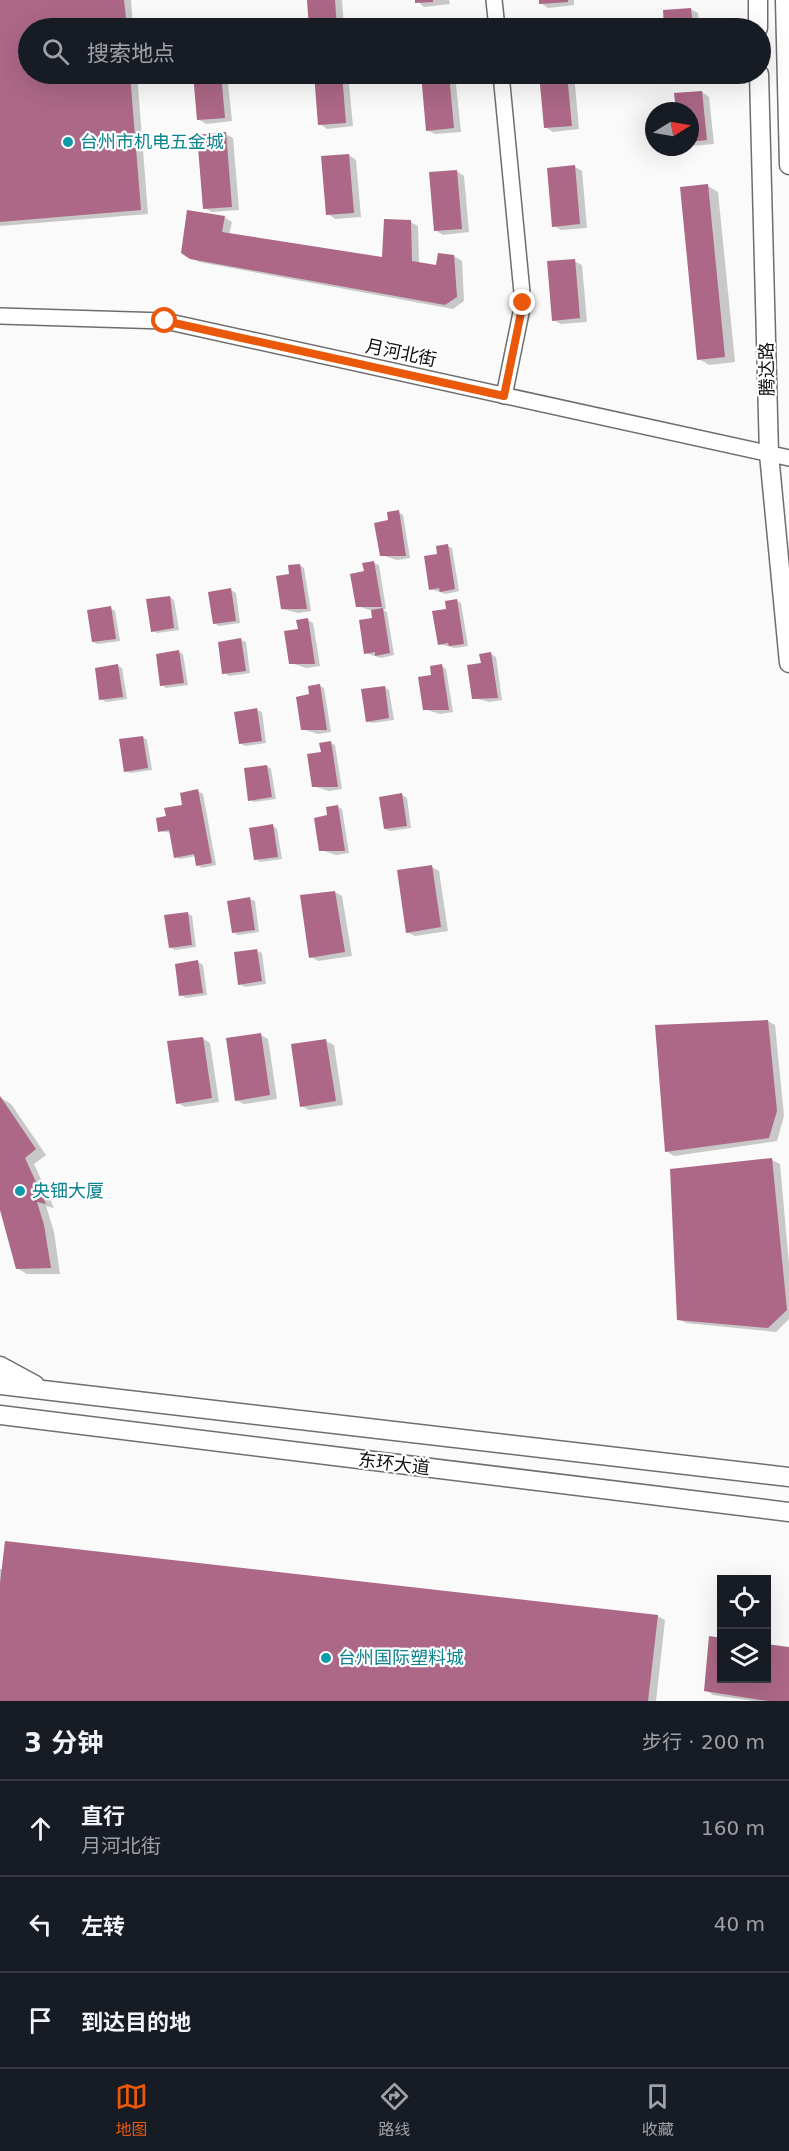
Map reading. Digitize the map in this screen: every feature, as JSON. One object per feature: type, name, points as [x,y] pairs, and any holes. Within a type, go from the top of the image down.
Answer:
[{"type":"main road","points":[[758,0],[758,18]]},
{"type":"main road","points":[[785,0],[789,165]]},
{"type":"main road","name":"腾达路","points":[[759,84],[769,454],[789,663]]},
{"type":"main road","points":[[0,1366],[45,1390]]},
{"type":"main road","name":"东环大道","points":[[0,1385],[789,1477]]},
{"type":"main road","name":"东环大道","points":[[0,1415],[789,1512]]},
{"type":"main road","points":[[0,1422],[19,1417]]},
{"type":"street","points":[[494,0],[495,18]]},
{"type":"street","points":[[502,84],[523,303],[504,396]]},
{"type":"street","name":"月河北街","points":[[0,316],[165,321],[789,458]]},
{"type":"building","name":"台州市机电五金城","points":[[0,0],[124,0],[126,18],[18,18],[18,84],[131,84],[141,210],[0,222]]},
{"type":"building","points":[[307,0],[335,0],[336,18],[308,18]]},
{"type":"building","points":[[415,0],[433,0],[433,2],[415,3]]},
{"type":"building","points":[[539,0],[568,0],[568,2],[539,4]]},
{"type":"building","points":[[691,8],[692,18],[663,18],[663,10]]},
{"type":"building","points":[[194,84],[222,84],[225,118],[197,120]]},
{"type":"building","points":[[315,84],[343,84],[346,123],[318,125]]},
{"type":"building","points":[[422,84],[450,84],[454,128],[426,131]]},
{"type":"building","points":[[540,84],[568,84],[572,126],[544,128]]},
{"type":"building","points":[[702,91],[707,140],[699,141],[699,102],[675,102],[674,93]]},
{"type":"building","points":[[226,132],[232,207],[203,209],[197,135]]},
{"type":"building","points":[[349,154],[354,213],[326,215],[321,156]]},
{"type":"building","points":[[575,165],[580,224],[552,227],[547,168]]},
{"type":"building","points":[[457,170],[462,229],[434,231],[429,172]]},
{"type":"building","points":[[708,184],[725,357],[697,360],[680,187]]},
{"type":"building","points":[[187,210],[225,216],[222,232],[382,257],[384,219],[411,220],[412,261],[436,265],[438,253],[454,255],[457,297],[445,305],[190,259],[181,253]]},
{"type":"building","points":[[575,259],[580,318],[552,321],[547,261]]},
{"type":"building","points":[[399,510],[406,556],[380,556],[374,523],[388,520],[387,512]]},
{"type":"building","points":[[448,544],[455,589],[440,592],[439,588],[429,590],[424,556],[437,554],[436,546]]},
{"type":"building","points":[[374,561],[382,607],[356,607],[350,574],[364,571],[362,563]]},
{"type":"building","points":[[300,564],[307,609],[281,609],[276,576],[289,574],[288,565]]},
{"type":"building","points":[[231,588],[236,621],[213,624],[208,592]]},
{"type":"building","points":[[170,596],[174,628],[151,632],[146,599]]},
{"type":"building","points":[[457,599],[464,644],[438,645],[432,611],[446,609],[445,601]]},
{"type":"building","points":[[111,606],[116,639],[92,642],[87,610]]},
{"type":"building","points":[[383,608],[390,653],[375,656],[375,652],[364,654],[359,620],[372,618],[371,610]]},
{"type":"building","points":[[308,618],[315,664],[289,664],[284,631],[298,629],[296,620]]},
{"type":"building","points":[[241,638],[246,671],[222,674],[218,642]]},
{"type":"building","points":[[179,650],[184,683],[160,686],[156,654]]},
{"type":"building","points":[[491,652],[498,698],[472,699],[467,665],[481,663],[479,654]]},
{"type":"building","points":[[118,664],[123,697],[99,700],[95,668]]},
{"type":"building","points":[[442,664],[449,710],[423,710],[418,677],[431,675],[430,666]]},
{"type":"building","points":[[320,684],[327,730],[301,730],[296,697],[309,694],[308,686]]},
{"type":"building","points":[[385,686],[389,718],[366,722],[361,689]]},
{"type":"building","points":[[257,708],[262,741],[239,744],[234,712]]},
{"type":"building","points":[[143,736],[148,768],[124,772],[119,739]]},
{"type":"building","points":[[331,741],[338,787],[312,787],[307,754],[321,752],[319,743]]},
{"type":"building","points":[[267,765],[272,797],[248,801],[244,768]]},
{"type":"building","points":[[198,789],[212,863],[196,866],[194,854],[174,858],[169,830],[158,832],[156,818],[166,816],[164,808],[182,805],[180,793]]},
{"type":"building","points":[[402,793],[407,826],[384,829],[379,797]]},
{"type":"building","points":[[338,805],[345,851],[319,851],[314,818],[327,815],[326,807]]},
{"type":"building","points":[[273,824],[278,857],[254,860],[249,828]]},
{"type":"building","points":[[432,865],[441,927],[406,933],[397,870]]},
{"type":"building","points":[[335,891],[345,952],[309,958],[300,895]]},
{"type":"building","points":[[250,897],[255,930],[232,933],[227,901]]},
{"type":"building","points":[[188,912],[192,945],[169,948],[164,915]]},
{"type":"building","points":[[257,949],[262,981],[238,985],[234,952]]},
{"type":"building","points":[[198,960],[203,993],[179,996],[175,964]]},
{"type":"building","points":[[768,1020],[777,1111],[769,1138],[665,1152],[655,1025]]},
{"type":"building","points":[[261,1033],[270,1095],[235,1101],[226,1038]]},
{"type":"building","points":[[203,1037],[212,1098],[176,1104],[167,1041]]},
{"type":"building","points":[[326,1039],[336,1101],[300,1107],[291,1044]]},
{"type":"building","name":"央钿大厦","points":[[0,1096],[36,1149],[25,1158],[46,1204],[37,1202],[44,1225],[51,1268],[16,1269],[0,1210]]},
{"type":"building","points":[[772,1158],[787,1310],[768,1328],[677,1320],[670,1169]]},
{"type":"building","name":"台州国际塑料城","points":[[5,1541],[658,1615],[648,1701],[0,1701],[0,1583]]},
{"type":"building","points":[[709,1636],[717,1637],[717,1683],[771,1683],[771,1645],[789,1647],[789,1701],[768,1701],[704,1691]]},
{"type":"place","name":"台州市机电五金城","points":[[68,142]]},
{"type":"place","name":"央钿大厦","points":[[20,1191]]},
{"type":"place","name":"台州国际塑料城","points":[[326,1658]]},
{"type":"route","points":[[165,321],[504,396],[523,303]]}]
